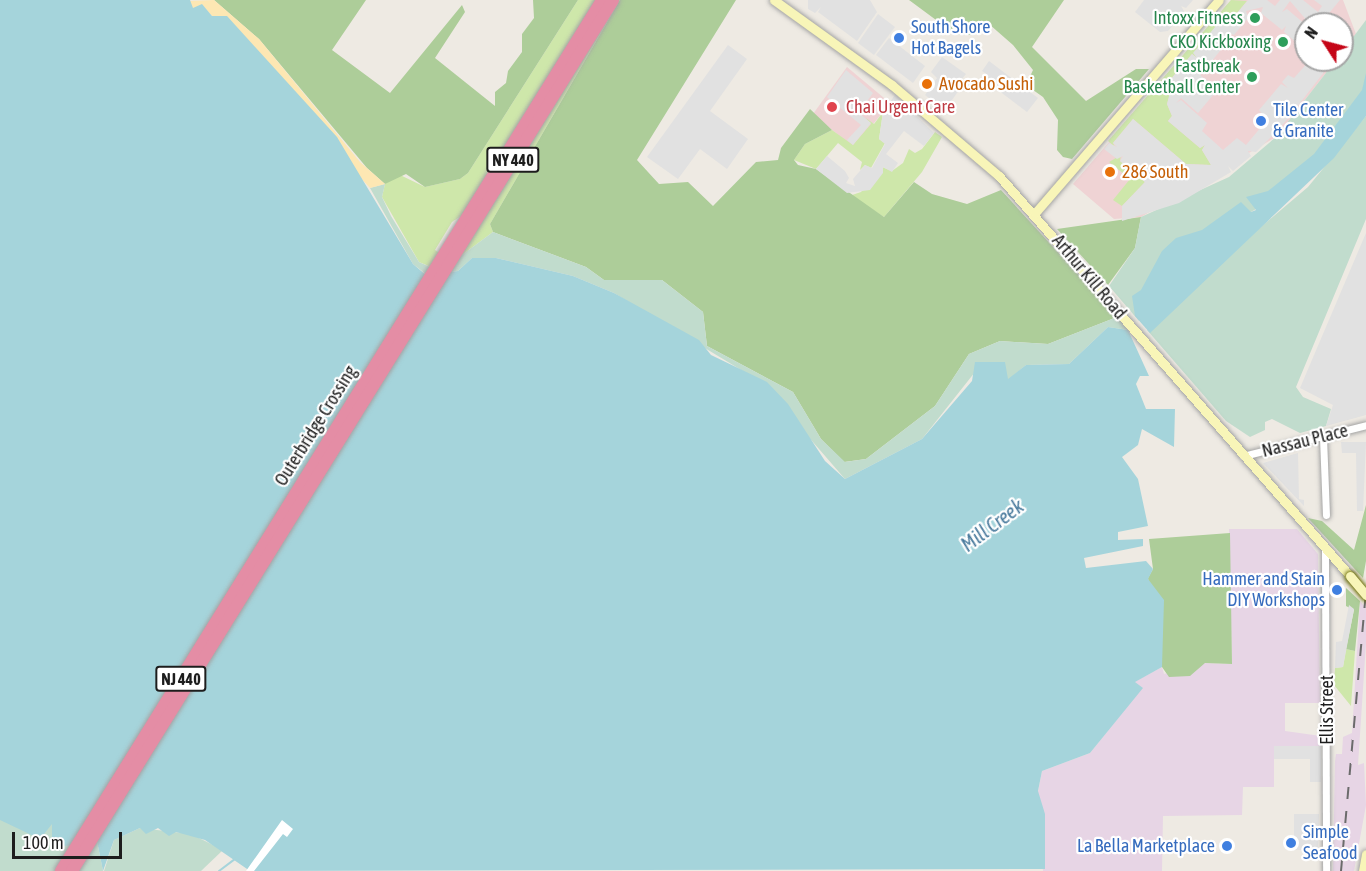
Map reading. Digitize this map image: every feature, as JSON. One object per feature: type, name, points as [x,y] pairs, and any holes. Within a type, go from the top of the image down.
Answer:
[{"type":"highway","name":"Outerbridge Crossing","points":[[72,871],[602,0]]},
{"type":"highway","name":"Outerbridge Crossing","points":[[61,871],[613,0]]},
{"type":"street","name":"Arthur Kill Road","points":[[774,0],[892,86],[976,155],[1035,213],[1366,595]]},
{"type":"street","points":[[1035,213],[1219,0]]},
{"type":"street","name":"Nassau Place","points":[[1244,456],[1366,425]]},
{"type":"street","points":[[1323,437],[1326,514]]},
{"type":"street","name":"Ellis Street","points":[[1325,549],[1326,871]]},
{"type":"street","points":[[1363,871],[1366,854]]},
{"type":"shaded area","points":[[808,0],[870,0],[877,12],[857,41],[818,12],[821,7],[815,13],[808,9]]},
{"type":"shaded area","points":[[1144,0],[1193,0],[1186,8],[1181,6],[1184,11],[1174,24],[1169,21],[1173,25],[1168,31],[1160,32],[1135,12]]},
{"type":"shaded area","points":[[1231,0],[1343,0],[1348,12],[1294,12],[1294,72],[1327,72],[1276,137],[1141,217],[1114,219],[1073,184]]},
{"type":"shaded area","points":[[1248,0],[1267,0],[1275,6],[1280,0],[1303,0],[1318,12],[1300,12],[1290,1],[1282,12],[1287,9],[1294,15],[1294,41],[1284,32],[1286,26],[1282,30],[1261,13],[1263,7],[1246,11],[1248,18],[1234,35],[1228,33],[1231,37],[1204,71],[1198,68],[1201,76],[1219,88],[1198,113],[1181,98],[1176,103],[1181,100],[1207,123],[1202,131],[1223,150],[1237,138],[1246,145],[1267,120],[1259,110],[1281,84],[1288,88],[1282,82],[1288,75],[1294,78],[1299,72],[1324,72],[1293,112],[1288,110],[1291,115],[1277,131],[1256,152],[1248,151],[1251,156],[1233,171],[1228,166],[1231,172],[1179,203],[1122,221],[1122,206],[1145,182],[1120,161],[1123,156],[1117,159],[1104,149],[1109,143],[1117,147],[1113,143],[1133,119],[1186,164],[1211,165],[1202,150],[1205,145],[1200,148],[1168,121],[1172,116],[1167,104],[1170,92],[1165,86],[1192,54],[1197,58],[1193,53],[1221,20],[1227,25]]},
{"type":"shaded area","points":[[1314,0],[1340,0],[1330,12],[1318,12],[1322,6]]},
{"type":"shaded area","points":[[878,14],[895,27],[874,55],[858,43]]},
{"type":"shaded area","points":[[889,38],[925,66],[913,83],[876,55]]},
{"type":"shaded area","points":[[728,45],[747,59],[710,111],[748,139],[727,169],[700,149],[678,179],[647,157]]},
{"type":"shaded area","points":[[942,57],[966,74],[961,80],[964,83],[945,110],[925,95],[937,78],[931,72]]},
{"type":"shaded area","points":[[989,61],[1038,98],[1027,112],[986,81],[989,76],[982,71]]},
{"type":"shaded area","points":[[847,67],[890,103],[854,148],[813,114]]},
{"type":"shaded area","points":[[846,70],[873,93],[859,112],[854,109],[871,123],[853,145],[847,140],[861,125],[827,97]]},
{"type":"shaded area","points":[[895,95],[934,133],[924,146],[904,131],[886,154],[898,163],[892,172],[883,167],[883,173],[870,190],[847,193],[816,169],[827,156],[845,171],[849,178],[846,183],[855,186],[853,179],[865,165],[872,168],[885,144],[879,139],[883,112]]},
{"type":"shaded area","points":[[1366,233],[1366,415],[1326,426],[1333,405],[1300,388]]},
{"type":"shaded area","points":[[1341,442],[1366,442],[1363,511],[1357,511],[1356,453],[1342,453]]},
{"type":"shaded area","points":[[1298,453],[1299,499],[1304,500],[1304,506],[1263,463]]},
{"type":"shaded area","points":[[1229,529],[1297,529],[1318,554],[1320,703],[1285,703],[1285,731],[1321,736],[1321,746],[1274,746],[1274,787],[1243,787],[1242,815],[1163,816],[1162,871],[1043,871],[1038,792],[1042,771],[1090,753],[1142,688],[1134,682],[1162,667],[1164,674],[1205,663],[1232,664]]},
{"type":"shaded area","points":[[1360,601],[1366,608],[1366,643],[1358,765],[1364,763],[1366,805],[1354,871],[1333,871],[1335,761],[1336,754],[1342,754],[1343,737],[1352,733]]},
{"type":"shaded area","points":[[1349,605],[1354,609],[1343,667],[1335,668],[1336,642],[1342,641]]},
{"type":"shaded area","points":[[1274,746],[1321,746],[1321,782],[1310,782],[1310,759],[1274,759]]},
{"type":"shaded area","points":[[1294,814],[1319,814],[1318,850],[1294,850]]},
{"type":"green space","points":[[214,0],[366,0],[332,50],[390,93],[462,5],[465,12],[435,58],[495,106],[495,92],[506,83],[508,71],[522,52],[522,34],[534,18],[533,0],[578,0],[468,173],[460,179],[425,187],[406,174],[385,184],[367,168],[259,39]]},
{"type":"green space","points":[[578,0],[620,0],[490,224],[493,232],[462,255],[431,267],[419,262],[382,197],[385,184],[398,174],[425,187],[460,179],[468,173]],"holes":[[[464,214],[446,257],[435,250],[452,222]]]},
{"type":"green space","points":[[620,0],[736,0],[637,160],[659,184],[688,182],[713,206],[756,162],[778,160],[781,148],[810,109],[832,130],[805,144],[794,160],[798,165],[816,169],[884,217],[914,182],[932,194],[967,204],[1001,190],[1117,317],[1048,344],[1000,341],[969,354],[935,406],[866,459],[844,462],[821,439],[793,392],[707,346],[703,312],[662,280],[604,280],[586,267],[493,232],[490,224]]},
{"type":"green space","points":[[909,0],[1064,0],[1032,47],[1086,101],[1136,69],[1149,69],[1072,159],[1063,157],[1057,150],[1058,120],[1043,97],[1026,85],[1033,70],[1013,45],[989,24],[973,35],[955,34]]},
{"type":"green space","points":[[1231,0],[1247,1],[1227,25],[1221,21],[1194,53],[1197,58],[1192,54],[1165,86],[1171,91],[1167,104],[1172,116],[1168,121],[1200,148],[1205,145],[1202,150],[1211,165],[1186,164],[1133,119],[1113,143],[1115,147],[1108,141]]},
{"type":"green space","points":[[1366,20],[1366,94],[1323,150],[1256,209],[1234,222],[1139,321],[1109,286],[1135,248],[1141,217],[1229,177],[1276,137],[1327,72],[1354,72],[1354,36]]},
{"type":"green space","points":[[883,112],[879,139],[885,143],[871,168],[865,165],[860,170],[862,162],[838,143],[816,169],[794,160],[805,144],[832,130],[853,145],[871,124],[866,118],[874,124]]},
{"type":"green space","points":[[1366,116],[1366,219],[1296,387],[1303,397],[1331,409],[1326,426],[1300,433],[1272,419],[1265,422],[1265,430],[1250,437],[1226,421],[1147,330],[1177,298],[1308,187]]},
{"type":"green space","points":[[935,132],[942,137],[922,172],[884,217],[840,189],[852,195],[861,192],[882,167],[892,171],[903,163],[909,149],[915,153],[922,149]]},
{"type":"green space","points":[[1121,155],[1120,161],[1145,182],[1122,206],[1113,200],[1130,179],[1109,162]]},
{"type":"green space","points":[[385,184],[382,197],[391,216],[419,262],[430,267],[462,255],[493,232],[586,267],[604,280],[662,280],[703,312],[707,346],[793,392],[821,439],[845,462],[866,459],[935,406],[969,354],[1000,341],[1048,344],[1117,317],[1128,330],[1108,327],[1069,364],[1026,365],[1008,380],[975,372],[922,439],[845,479],[761,382],[614,293],[573,276],[496,258],[472,258],[458,271],[427,275],[413,264],[370,188]]},
{"type":"green space","points":[[1141,217],[1135,248],[1108,285],[1057,229]]},
{"type":"green space","points":[[1366,505],[1366,561],[1363,578],[1308,518],[1322,521],[1354,550]]},
{"type":"green space","points":[[1230,533],[1232,664],[1205,663],[1190,676],[1169,677],[1162,667],[1148,578],[1153,569],[1149,539]]},
{"type":"green space","points":[[1346,588],[1360,601],[1355,651],[1346,649],[1354,610],[1346,606]]},
{"type":"green space","points":[[1346,649],[1355,651],[1351,706],[1334,685],[1335,668],[1343,667]]},
{"type":"green space","points":[[0,820],[53,822],[52,847],[97,841],[103,871],[0,871]]},
{"type":"green space","points":[[140,828],[191,834],[223,850],[201,871],[104,871],[114,840]]},
{"type":"sand","points":[[214,0],[259,39],[360,162],[385,184],[370,188],[202,5],[193,9],[189,1]]},
{"type":"water","name":"Mill Creek","points":[[0,0],[190,0],[193,8],[202,4],[212,16],[227,16],[337,137],[413,264],[426,275],[458,271],[472,258],[496,258],[573,276],[614,293],[699,340],[711,355],[767,382],[788,404],[825,461],[845,479],[922,439],[972,381],[975,362],[1005,362],[1008,379],[1026,365],[1069,364],[1108,327],[1128,330],[1149,376],[1140,376],[1136,384],[1146,409],[1175,409],[1174,447],[1142,429],[1138,445],[1122,457],[1138,479],[1148,526],[1118,532],[1118,540],[1143,539],[1143,546],[1084,558],[1086,568],[1146,561],[1153,569],[1148,579],[1164,600],[1162,667],[1135,682],[1143,688],[1090,753],[1042,771],[1038,791],[1045,814],[1045,869],[250,871],[205,840],[176,832],[169,836],[158,828],[146,834],[140,828],[114,840],[103,871],[97,841],[52,848],[52,824],[40,839],[0,820]]},
{"type":"water","points":[[1366,73],[1366,116],[1334,158],[1150,333],[1135,316],[1132,296],[1141,290],[1162,251],[1176,238],[1202,230],[1241,202],[1251,212],[1256,210],[1246,197],[1268,191],[1314,154],[1362,90]]},
{"type":"pier","points":[[282,820],[293,829],[287,837],[283,834],[254,871],[246,871]]},
{"type":"waterway","points":[[219,871],[236,858]]},
{"type":"railway","points":[[1341,871],[1366,592]]},
{"type":"place","name":"Intoxx Fitness","points":[[1255,18]]},
{"type":"place","name":"South Shore Hot Bagels","points":[[899,38]]},
{"type":"place","name":"CKO Kickboxing","points":[[1283,42]]},
{"type":"place","name":"Fastbreak Basketball Center","points":[[1252,77]]},
{"type":"place","name":"Avocado Sushi","points":[[927,84]]},
{"type":"place","name":"Chai Urgent Care","points":[[832,107]]},
{"type":"place","name":"Tile Center & Granite","points":[[1261,121]]},
{"type":"place","name":"286 South","points":[[1110,172]]},
{"type":"place","name":"Hammer and Stain DIY Workshops","points":[[1337,590]]},
{"type":"place","name":"Simple Seafood","points":[[1291,843]]},
{"type":"place","name":"La Bella Marketplace","points":[[1227,846]]}]
